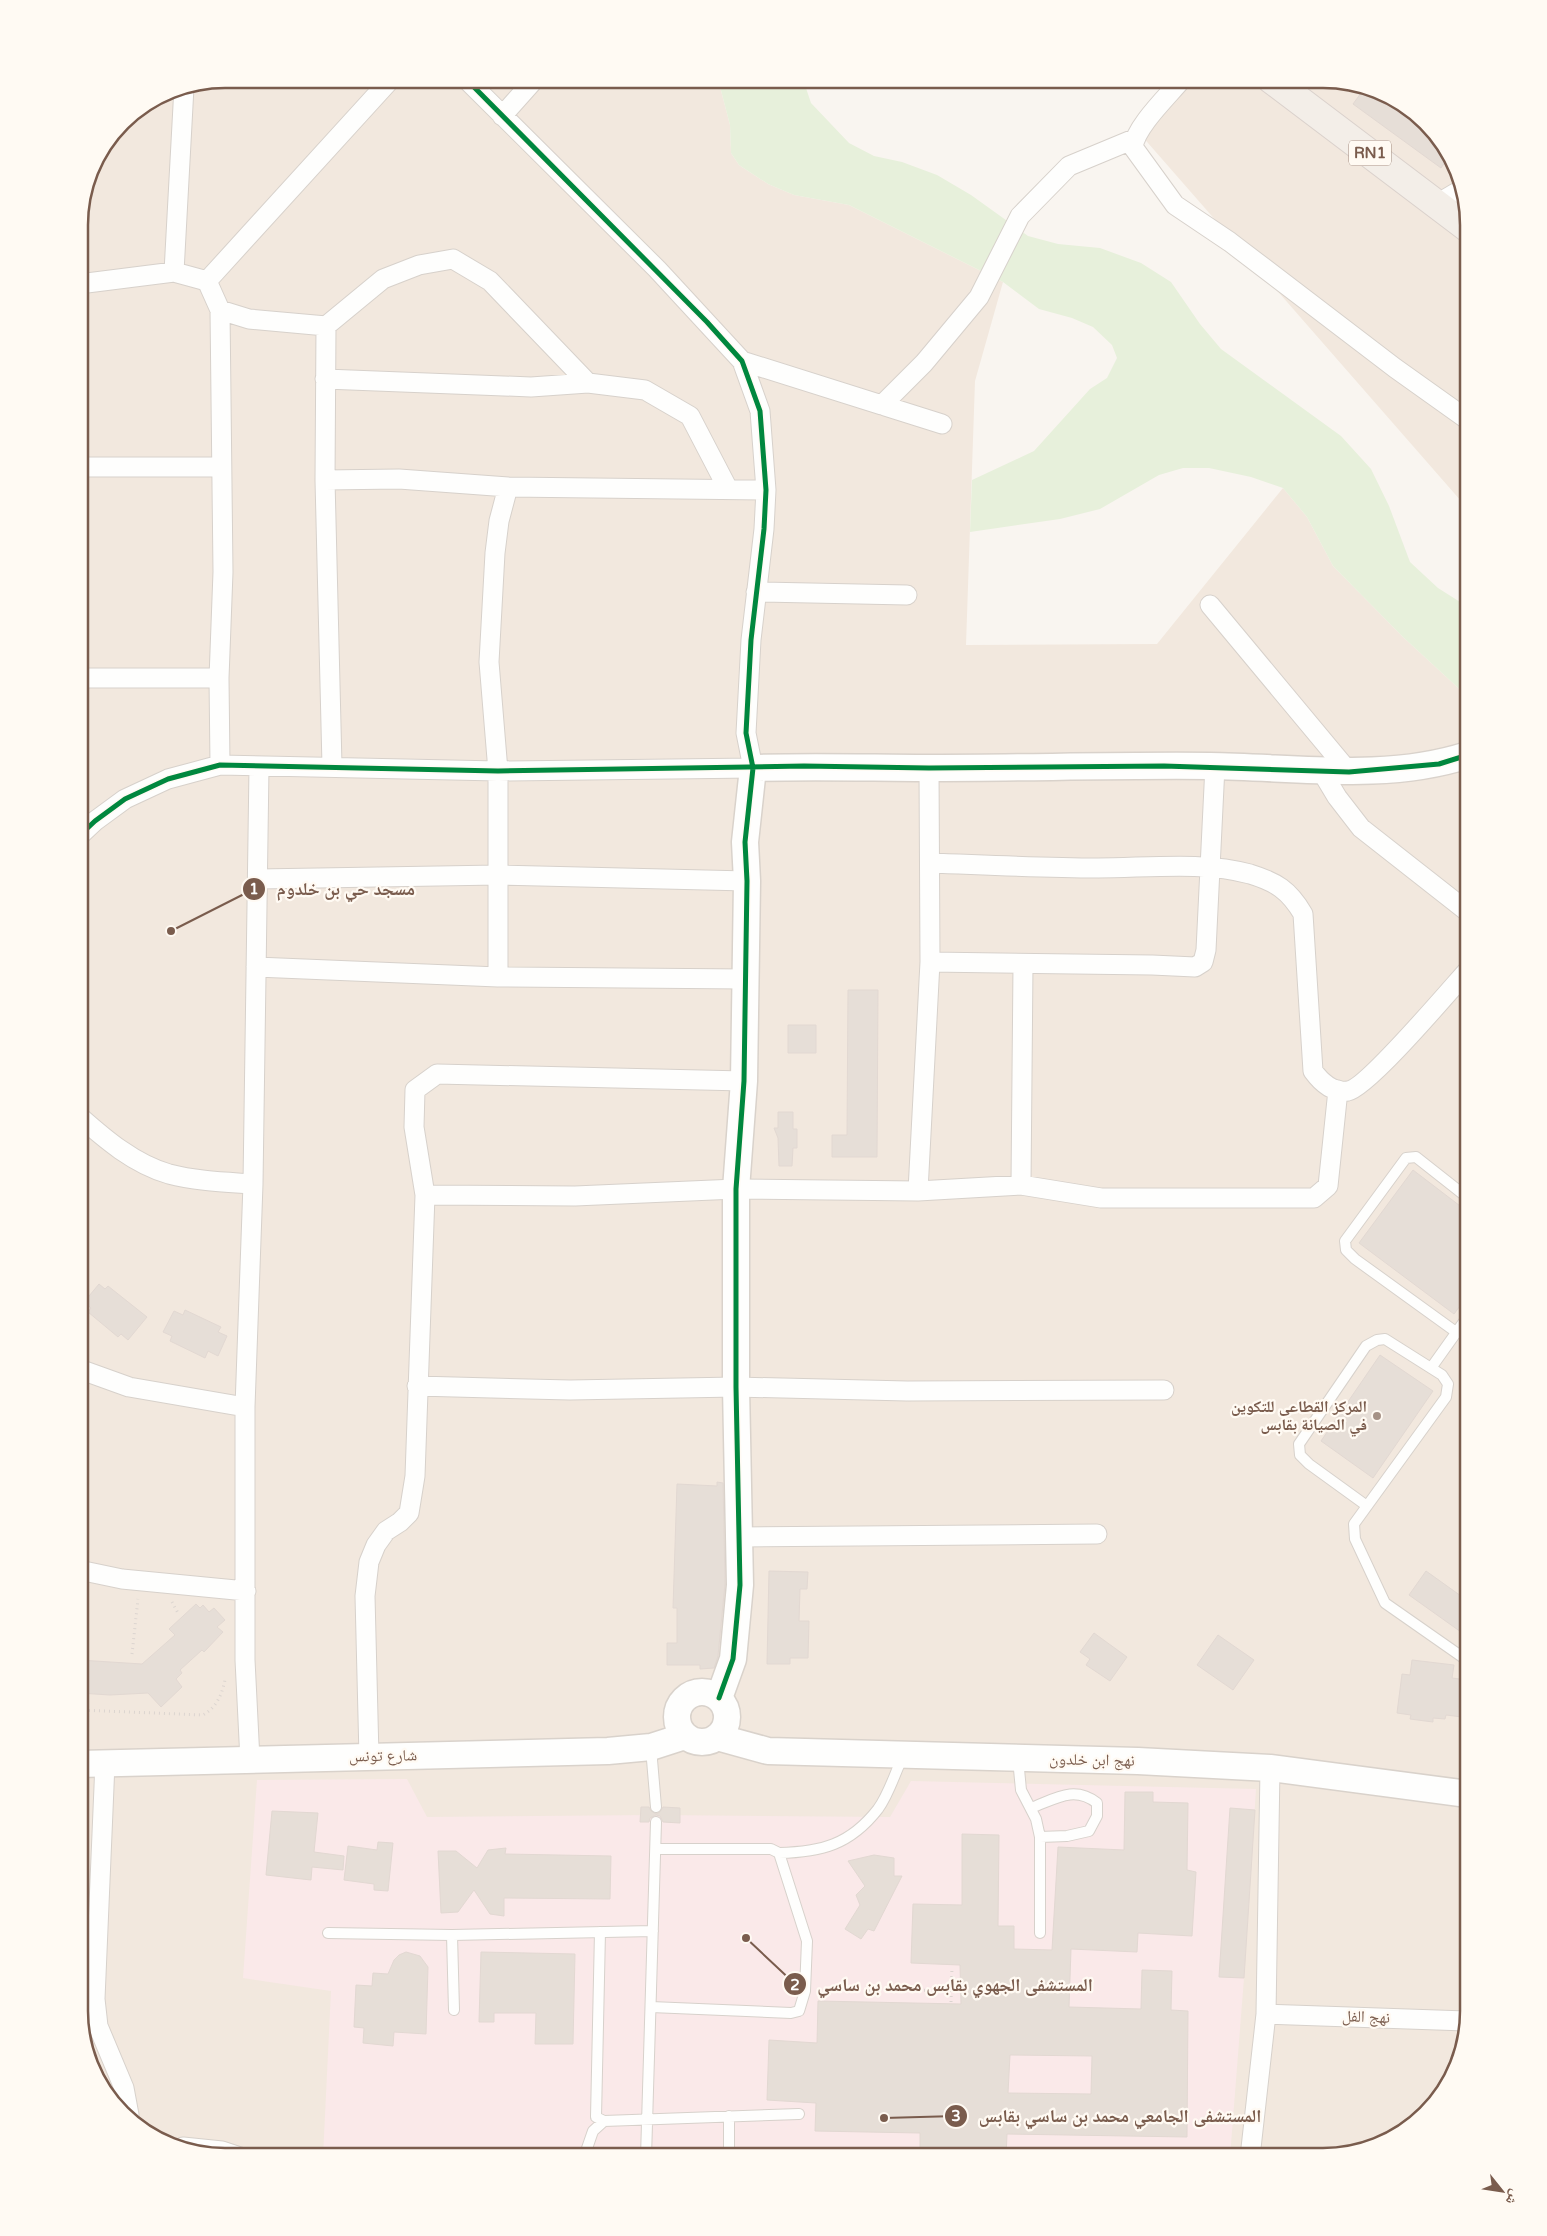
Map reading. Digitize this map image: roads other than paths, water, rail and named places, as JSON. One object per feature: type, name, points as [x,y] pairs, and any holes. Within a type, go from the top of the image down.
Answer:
[{"type":"main road","name":"RN1","points":[[1284,88],[1448,197],[1459,214]]},
{"type":"street","points":[[207,281],[383,88]]},
{"type":"street","points":[[475,88],[657,269],[742,361],[760,411],[766,490],[764,529],[750,640],[746,733],[753,768],[745,842],[747,881],[744,1081],[736,1189],[736,1386],[740,1585],[733,1659],[719,1698]]},
{"type":"street","points":[[502,116],[527,88]]},
{"type":"street","points":[[1174,88],[1134,139],[1133,147],[1175,206],[1230,242],[1395,368],[1460,414]]},
{"type":"street","points":[[174,272],[184,94]]},
{"type":"street","points":[[882,405],[924,363],[979,297],[1020,216],[1069,166],[1134,139]]},
{"type":"street","points":[[220,310],[249,319],[326,326],[383,279],[419,265],[453,259],[490,282],[588,383]]},
{"type":"street","points":[[88,283],[174,272],[207,281]]},
{"type":"street","points":[[207,281],[220,310],[220,467],[223,572],[219,678],[220,765]]},
{"type":"street","points":[[326,326],[325,480],[332,766]]},
{"type":"street","points":[[742,361],[942,424]]},
{"type":"street","points":[[325,379],[532,387],[588,383],[645,390],[690,416],[728,489]]},
{"type":"street","points":[[88,467],[220,467]]},
{"type":"street","points":[[325,480],[400,479],[508,487],[766,490]]},
{"type":"street","points":[[498,977],[498,771],[489,662],[495,553],[499,521],[508,487]]},
{"type":"street","points":[[756,592],[907,595]]},
{"type":"street","points":[[1210,605],[1349,772]]},
{"type":"street","points":[[88,678],[219,678]]},
{"type":"street","points":[[88,828],[125,799],[168,779],[220,765],[498,771],[813,766],[929,768],[1215,766],[1349,772],[1440,764],[1460,758]]},
{"type":"street","points":[[930,962],[1196,967],[1203,962],[1206,950],[1215,766]]},
{"type":"street","points":[[250,1760],[246,1660],[245,1407],[253,1184],[259,767]]},
{"type":"street","points":[[918,1191],[930,962],[931,863],[929,768]]},
{"type":"street","points":[[1322,772],[1336,797],[1361,828],[1460,906]]},
{"type":"street","points":[[931,863],[1071,868],[1210,868],[1249,874],[1276,884],[1293,897],[1303,914],[1313,1071],[1322,1083],[1338,1090],[1349,1091],[1369,1077],[1460,979]]},
{"type":"street","points":[[258,879],[498,875],[747,881]]},
{"type":"street","points":[[1022,1185],[1023,965]]},
{"type":"street","points":[[256,967],[498,977],[746,980]]},
{"type":"street","points":[[369,1757],[366,1596],[370,1562],[376,1545],[386,1530],[400,1522],[409,1513],[415,1476],[425,1195],[414,1127],[415,1090],[437,1074],[744,1081]]},
{"type":"street","points":[[425,1195],[575,1196],[736,1189],[918,1191],[1022,1185],[1101,1198],[1314,1198],[1328,1186],[1338,1090]]},
{"type":"street","points":[[88,1130],[138,1161],[168,1174],[253,1184]]},
{"type":"street","points":[[88,1372],[129,1387],[245,1407]]},
{"type":"street","points":[[417,1386],[570,1390],[736,1386],[907,1391],[1164,1390]]},
{"type":"street","points":[[740,1537],[1096,1534]]},
{"type":"street","points":[[88,1572],[122,1580],[246,1590]]},
{"type":"street","points":[[701,1692],[711,1693],[719,1698],[724,1706],[726,1723],[717,1737],[701,1742],[686,1736],[679,1728],[677,1718],[678,1709],[683,1700],[691,1694],[701,1692]]},
{"type":"street","name":"شارع تونس","points":[[88,1764],[608,1752],[651,1747],[686,1736]]},
{"type":"street","name":"نهج ابن خلدون","points":[[717,1737],[768,1751],[1138,1761],[1270,1768],[1460,1793]]},
{"type":"street","points":[[105,1763],[95,2000],[98,2026],[124,2088],[128,2108]]},
{"type":"street","points":[[1251,2148],[1266,2014],[1270,1768]]},
{"type":"street","name":"نهج الفل","points":[[1266,2014],[1459,2021]]},
{"type":"lane","points":[[1456,1332],[1355,1260],[1346,1250],[1345,1241],[1406,1158],[1416,1158],[1460,1192]]},
{"type":"lane","points":[[1431,1368],[1460,1327]]},
{"type":"lane","points":[[1367,1506],[1300,1456],[1298,1444],[1366,1346],[1377,1340],[1386,1339],[1442,1375],[1448,1384],[1446,1397],[1354,1524],[1355,1540],[1385,1603],[1460,1655]]},
{"type":"lane","points":[[651,1747],[656,1807]]},
{"type":"lane","points":[[656,1849],[771,1849],[778,1853],[810,1852],[827,1848],[858,1830],[879,1808],[904,1755]]},
{"type":"lane","points":[[1018,1758],[1022,1790],[1036,1819],[1040,1837],[1040,1934]]},
{"type":"lane","points":[[1030,1808],[1069,1794],[1082,1793],[1097,1803],[1098,1816],[1089,1831],[1067,1836],[1040,1837]]},
{"type":"lane","points":[[646,2148],[656,1822]]},
{"type":"lane","points":[[651,2007],[791,2013],[799,2011],[805,1991],[808,1941],[792,1898],[784,1864],[778,1853]]},
{"type":"lane","points":[[328,1933],[452,1935],[653,1931]]},
{"type":"lane","points":[[600,1932],[596,2117],[604,2120],[798,2114]]},
{"type":"lane","points":[[452,1935],[454,2010]]},
{"type":"lane","points":[[729,2116],[729,2148]]},
{"type":"lane","points":[[587,2148],[593,2131],[604,2120]]},
{"type":"place","name":"مسجد حي بن خلدوم","points":[[171,931]]},
{"type":"place","name":"المركز القطاعى للتكوين في الصيانة بقابس","points":[[1377,1416]]},
{"type":"place","name":"المستشفى الجهوي بقابس محمد بن ساسي","points":[[746,1938]]},
{"type":"place","name":"المستشفى الجامعي محمد بن ساسي بقابس","points":[[884,2118]]}]
